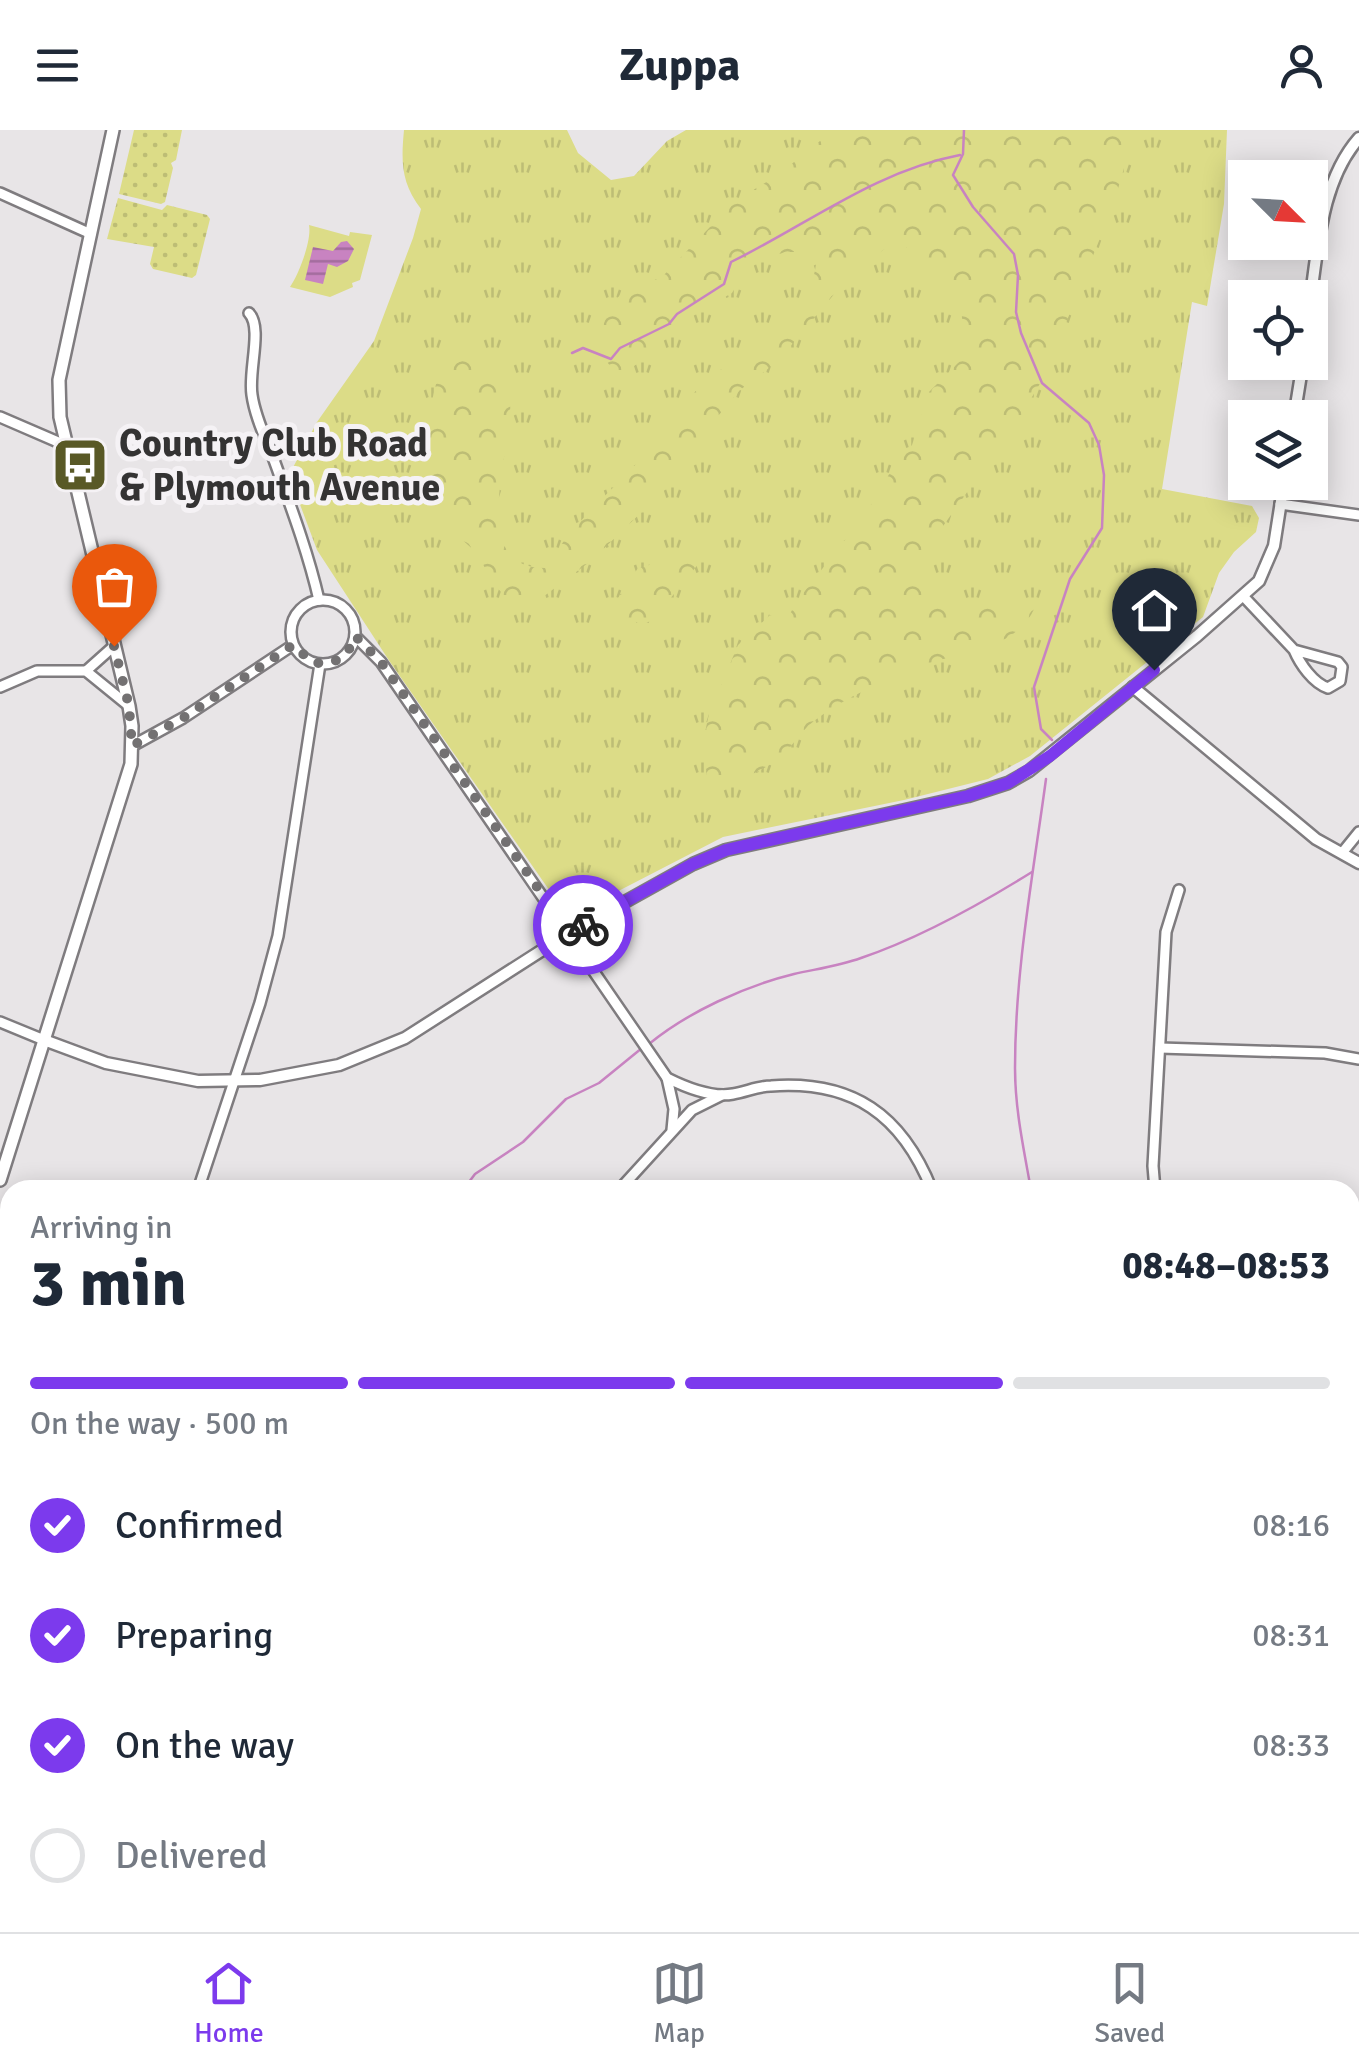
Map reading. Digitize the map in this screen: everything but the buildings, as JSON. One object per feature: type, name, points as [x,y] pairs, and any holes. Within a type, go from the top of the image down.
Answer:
[{"type":"main road","points":[[0,1180],[124,792],[132,746],[129,706],[60,416],[58,380],[113,130]]},
{"type":"street","points":[[1314,280],[1332,182],[1359,138]]},
{"type":"street","points":[[0,192],[91,234]]},
{"type":"street","points":[[248,311],[257,329],[250,376],[253,402],[305,543],[319,600]]},
{"type":"street","points":[[0,417],[58,442],[68,452]]},
{"type":"street","points":[[0,1022],[135,1070],[198,1081],[232,1083],[339,1065],[374,1053],[405,1038],[569,933],[693,864],[726,850],[968,796],[1008,783],[1050,756],[1260,581],[1269,564],[1281,500]]},
{"type":"street","points":[[1280,504],[1359,515]]},
{"type":"street","points":[[1244,596],[1322,686],[1328,688],[1340,681],[1338,662],[1294,650]]},
{"type":"street","points":[[355,636],[347,654],[320,664],[304,658],[293,645],[292,623],[304,606],[319,600],[335,601],[351,615],[355,636],[381,662],[667,1078],[674,1109],[672,1132]]},
{"type":"street","points":[[132,746],[183,718],[293,645]]},
{"type":"street","points":[[86,671],[114,646]]},
{"type":"street","points":[[201,1180],[278,936],[320,664]]},
{"type":"street","points":[[0,687],[36,671],[86,671],[129,706]]},
{"type":"street","points":[[1133,687],[1316,839],[1359,863]]},
{"type":"street","points":[[1342,854],[1359,832]]},
{"type":"street","points":[[1154,1180],[1166,932],[1179,890]]},
{"type":"street","points":[[1160,1048],[1324,1053],[1359,1059]]},
{"type":"street","points":[[667,1078],[692,1089],[724,1094],[782,1085],[839,1092],[871,1108],[899,1130],[913,1148],[927,1180]]},
{"type":"street","points":[[628,1180],[692,1110],[724,1094]]},
{"type":"green space","points":[[134,130],[182,130],[176,160],[171,163],[165,202],[161,204],[119,194]]},
{"type":"green space","points":[[404,130],[567,130],[578,153],[611,180],[634,176],[667,141],[686,130],[1227,130],[1224,204],[1207,306],[1192,302],[1162,489],[1252,506],[1259,518],[1256,532],[1219,573],[1203,617],[1030,756],[988,779],[723,837],[568,917],[317,550],[289,475],[317,422],[374,341],[413,238],[421,209],[404,172]]},
{"type":"green space","points":[[850,130],[1135,130],[1113,206],[1045,375],[1019,419],[919,560],[913,584],[938,598],[1035,607],[1026,622],[999,642],[916,668],[850,698],[810,725],[776,761],[715,789],[707,782],[704,737],[709,714],[738,645],[770,615],[785,623],[797,601],[866,513],[897,461],[912,445],[929,392],[959,362],[963,339],[961,298],[926,269],[919,255],[905,247],[887,247],[851,274],[778,361],[740,390],[678,477],[592,560],[523,612],[515,609],[492,581],[477,553],[458,536],[441,495],[406,504],[420,467],[440,371],[474,355],[487,355],[509,387],[499,497],[499,524],[505,547],[520,563],[546,568],[567,537],[646,453],[697,390],[788,318],[811,284],[816,264],[805,252],[785,252],[757,262],[732,293],[693,315],[626,373],[613,369],[601,355],[601,332],[610,306],[622,293],[662,277],[735,201],[778,175],[820,141]]},
{"type":"green space","points":[[118,198],[162,210],[167,205],[207,215],[210,219],[196,275],[192,278],[153,269],[150,264],[154,247],[107,239]]},
{"type":"green space","points":[[309,225],[349,236],[350,232],[372,235],[360,280],[352,283],[353,287],[330,297],[290,287],[304,257]]},
{"type":"green space","points":[[697,541],[704,557],[652,621],[640,624],[610,610],[638,568],[668,560],[689,542]]},
{"type":"shaded area","points":[[347,241],[354,249],[348,261],[337,267],[328,264],[323,284],[305,280],[313,247],[333,251]]},
{"type":"waterway","points":[[964,130],[963,154],[953,175],[973,207],[1014,254],[1018,275],[1016,312],[1021,333],[1042,383],[1089,423],[1099,445],[1104,475],[1102,528],[1070,579],[1034,687],[1041,729],[1052,740]]},
{"type":"waterway","points":[[572,353],[583,348],[611,359],[620,348],[669,324],[677,314],[724,284],[731,262],[870,186],[960,155]]},
{"type":"waterway","points":[[1029,1180],[1017,1099],[1016,1032],[1046,779]]},
{"type":"waterway","points":[[649,1044],[681,1021],[737,993],[775,979],[853,961],[905,941],[1032,872]]},
{"type":"waterway","points":[[470,1180],[523,1142],[566,1099],[599,1083],[642,1048]]},
{"type":"way so far","points":[[114,646],[129,706],[132,746],[183,718],[293,645],[312,662],[330,663],[347,654],[355,636],[381,662],[569,933],[583,925]]},
{"type":"place","name":"Country Club Road & Plymouth Avenue","points":[[80,465]]},
{"type":"route","points":[[583,925],[726,850],[968,796],[1008,783],[1050,756],[1154,670]]}]
